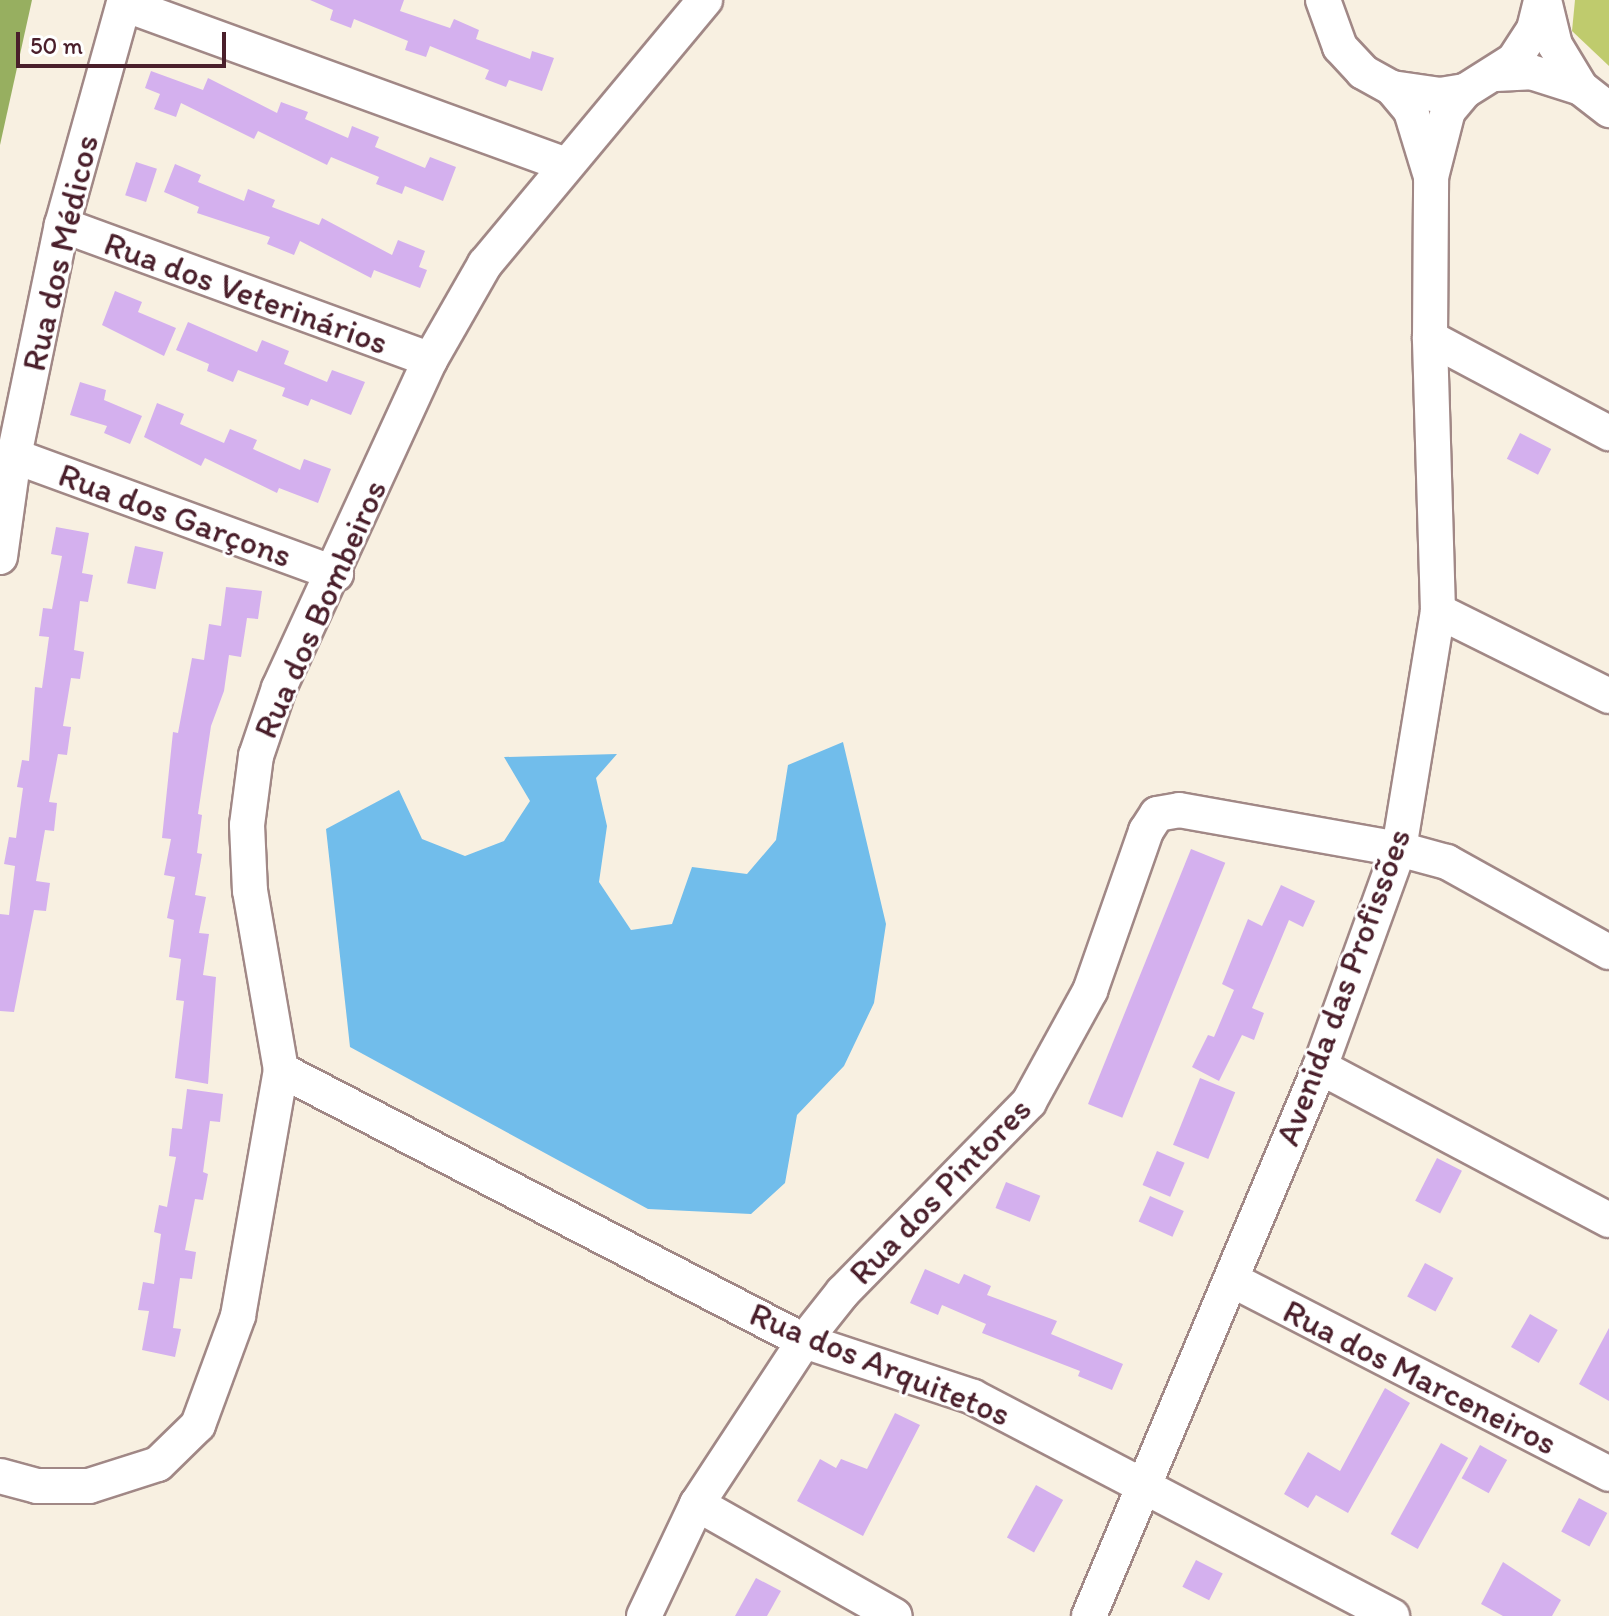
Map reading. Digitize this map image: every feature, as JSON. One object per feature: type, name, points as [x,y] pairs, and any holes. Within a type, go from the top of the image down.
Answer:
[{"type":"street","name":"Rua dos Bombeiros","points":[[0,1476],[37,1486],[89,1486],[158,1464],[198,1425],[238,1316],[281,1070],[250,891],[247,825],[256,756],[279,688],[336,574],[430,360],[485,264],[564,164],[705,0]]},
{"type":"street","points":[[1323,0],[1340,47],[1363,72],[1392,88],[1416,95],[1465,91]]},
{"type":"street","points":[[1431,177],[1448,111],[1465,91],[1514,60],[1534,29],[1543,0]]},
{"type":"street","points":[[1543,0],[1555,45],[1581,88]]},
{"type":"street","points":[[125,2],[564,164]]},
{"type":"street","name":"Rua dos Médicos","points":[[0,557],[14,456],[62,225],[125,2]]},
{"type":"street","points":[[1496,74],[1531,72],[1581,88],[1609,110]]},
{"type":"street","points":[[1392,88],[1411,111],[1431,177]]},
{"type":"street","name":"Avenida das Profissões","points":[[1089,1616],[1320,1067],[1399,849],[1438,611],[1430,338],[1431,177]]},
{"type":"street","name":"Rua dos Veterinários","points":[[62,225],[430,360]]},
{"type":"street","points":[[1430,338],[1609,433]]},
{"type":"street","name":"Rua dos Garçons","points":[[14,456],[336,574]]},
{"type":"street","points":[[1438,611],[1609,696]]},
{"type":"street","name":"Rua dos Pintores","points":[[804,1341],[843,1292],[1029,1102],[1090,991],[1146,831],[1157,814],[1179,810],[1399,849],[1447,862],[1609,952]]},
{"type":"street","points":[[1320,1067],[1609,1220]]},
{"type":"street","name":"Rua dos Arquitetos","points":[[281,1070],[804,1341],[973,1397],[1143,1483],[1392,1616]]},
{"type":"street","name":"Rua dos Marceneiros","points":[[1232,1280],[1609,1474]]},
{"type":"street","points":[[644,1616],[697,1504],[804,1341]]},
{"type":"street","points":[[697,1504],[895,1616]]},
{"type":"green space","points":[[0,0],[32,0],[0,145]]},
{"type":"green space","points":[[1575,0],[1609,0],[1609,66],[1572,31]]},
{"type":"water","points":[[843,742],[886,924],[874,1003],[844,1066],[797,1115],[785,1183],[751,1214],[648,1209],[350,1047],[326,829],[399,790],[422,839],[465,856],[504,841],[530,801],[504,757],[617,754],[596,778],[607,826],[599,882],[631,930],[672,924],[692,867],[747,874],[776,840],[788,765]]},
{"type":"building","points":[[310,0],[404,0],[400,11],[450,28],[454,19],[479,30],[476,39],[530,59],[532,51],[554,58],[542,91],[509,80],[506,87],[485,79],[489,70],[430,46],[426,57],[405,50],[408,41],[354,19],[351,28],[330,20],[333,10]]},
{"type":"building","points":[[151,71],[203,90],[208,78],[277,113],[281,102],[308,112],[305,119],[348,138],[352,126],[379,137],[375,147],[425,168],[430,157],[456,167],[443,201],[405,186],[402,194],[376,184],[379,177],[331,157],[327,165],[258,131],[254,139],[181,103],[176,117],[154,109],[160,94],[145,88]]},
{"type":"building","points":[[136,162],[157,169],[146,202],[125,195]]},
{"type":"building","points":[[175,164],[201,175],[198,182],[244,201],[248,189],[275,200],[272,207],[319,225],[322,218],[392,255],[398,240],[425,251],[419,267],[427,270],[420,288],[374,270],[371,278],[300,241],[294,255],[267,244],[270,237],[197,213],[199,207],[164,192]]},
{"type":"building","points":[[115,291],[142,302],[138,312],[176,328],[164,356],[102,325]]},
{"type":"building","points":[[188,322],[257,352],[262,340],[289,351],[284,364],[327,382],[332,370],[365,382],[351,415],[311,399],[308,406],[282,396],[285,388],[238,370],[233,382],[207,371],[209,364],[176,350]]},
{"type":"building","points":[[80,382],[106,390],[104,400],[142,416],[130,444],[104,433],[107,426],[70,415]]},
{"type":"building","points":[[157,403],[184,414],[180,424],[224,443],[230,429],[257,440],[253,449],[300,470],[304,459],[331,469],[318,503],[279,488],[277,493],[205,458],[201,466],[144,437]]},
{"type":"building","points":[[1520,433],[1551,449],[1538,475],[1507,459]]},
{"type":"building","points":[[56,527],[89,533],[82,573],[93,575],[88,602],[80,601],[74,650],[84,652],[80,679],[71,678],[63,726],[71,727],[67,755],[58,754],[49,802],[57,803],[54,831],[45,830],[36,881],[50,883],[46,911],[34,910],[14,1012],[0,1011],[0,914],[9,915],[15,866],[4,864],[9,837],[16,838],[23,788],[17,787],[22,760],[29,761],[35,687],[42,688],[49,637],[39,636],[43,608],[52,609],[62,556],[51,554]]},
{"type":"building","points":[[135,546],[163,552],[155,589],[127,583]]},
{"type":"building","points":[[226,587],[262,591],[258,619],[247,618],[241,657],[229,655],[224,691],[211,726],[198,814],[202,815],[197,853],[202,854],[195,895],[206,897],[199,933],[209,934],[203,975],[216,977],[208,1084],[175,1078],[184,1001],[176,1000],[181,959],[169,957],[174,920],[167,918],[175,877],[164,875],[171,839],[162,838],[173,732],[178,733],[192,658],[204,660],[209,624],[221,626]]},
{"type":"building","points":[[1191,849],[1225,863],[1122,1118],[1088,1104]]},
{"type":"building","points":[[1281,885],[1315,901],[1303,927],[1289,920],[1252,1008],[1264,1013],[1254,1040],[1242,1035],[1219,1081],[1192,1067],[1208,1035],[1214,1037],[1234,990],[1222,984],[1248,919],[1262,926]]},
{"type":"building","points":[[1200,1078],[1235,1092],[1208,1159],[1173,1145]]},
{"type":"building","points":[[187,1089],[223,1094],[220,1122],[210,1121],[203,1172],[208,1174],[203,1200],[195,1199],[185,1250],[196,1252],[192,1279],[180,1278],[173,1328],[181,1329],[175,1357],[142,1350],[149,1311],[138,1310],[143,1282],[154,1284],[161,1234],[154,1232],[159,1205],[167,1207],[176,1157],[169,1156],[172,1128],[182,1129]]},
{"type":"building","points":[[1157,1151],[1185,1163],[1170,1197],[1143,1185]]},
{"type":"building","points":[[1437,1158],[1462,1171],[1440,1213],[1415,1201]]},
{"type":"building","points":[[1006,1182],[1040,1196],[1030,1222],[996,1208]]},
{"type":"building","points":[[1150,1196],[1184,1211],[1172,1237],[1139,1222]]},
{"type":"building","points":[[1425,1263],[1453,1278],[1435,1312],[1407,1297]]},
{"type":"building","points":[[925,1269],[959,1284],[964,1274],[991,1286],[987,1295],[1057,1321],[1051,1334],[1123,1364],[1112,1390],[1078,1376],[1080,1371],[982,1333],[986,1324],[942,1305],[938,1315],[910,1303]]},
{"type":"building","points":[[1530,1314],[1558,1330],[1539,1363],[1511,1347]]},
{"type":"building","points":[[1609,1328],[1609,1401],[1579,1384]]},
{"type":"building","points":[[1385,1388],[1410,1403],[1348,1513],[1316,1495],[1308,1508],[1284,1494],[1308,1452],[1340,1471]]},
{"type":"building","points":[[895,1413],[920,1425],[863,1536],[797,1501],[820,1459],[836,1468],[841,1459],[867,1469]]},
{"type":"building","points":[[1441,1443],[1468,1458],[1418,1549],[1391,1534]]},
{"type":"building","points":[[1480,1445],[1507,1460],[1489,1493],[1462,1478]]},
{"type":"building","points":[[1036,1485],[1063,1500],[1034,1553],[1007,1537]]},
{"type":"building","points":[[1579,1498],[1607,1513],[1589,1547],[1561,1532]]},
{"type":"building","points":[[1196,1560],[1223,1574],[1209,1600],[1182,1587]]},
{"type":"building","points":[[1503,1562],[1561,1600],[1552,1616],[1503,1616],[1481,1604]]},
{"type":"building","points":[[756,1578],[781,1591],[767,1616],[735,1616]]}]
